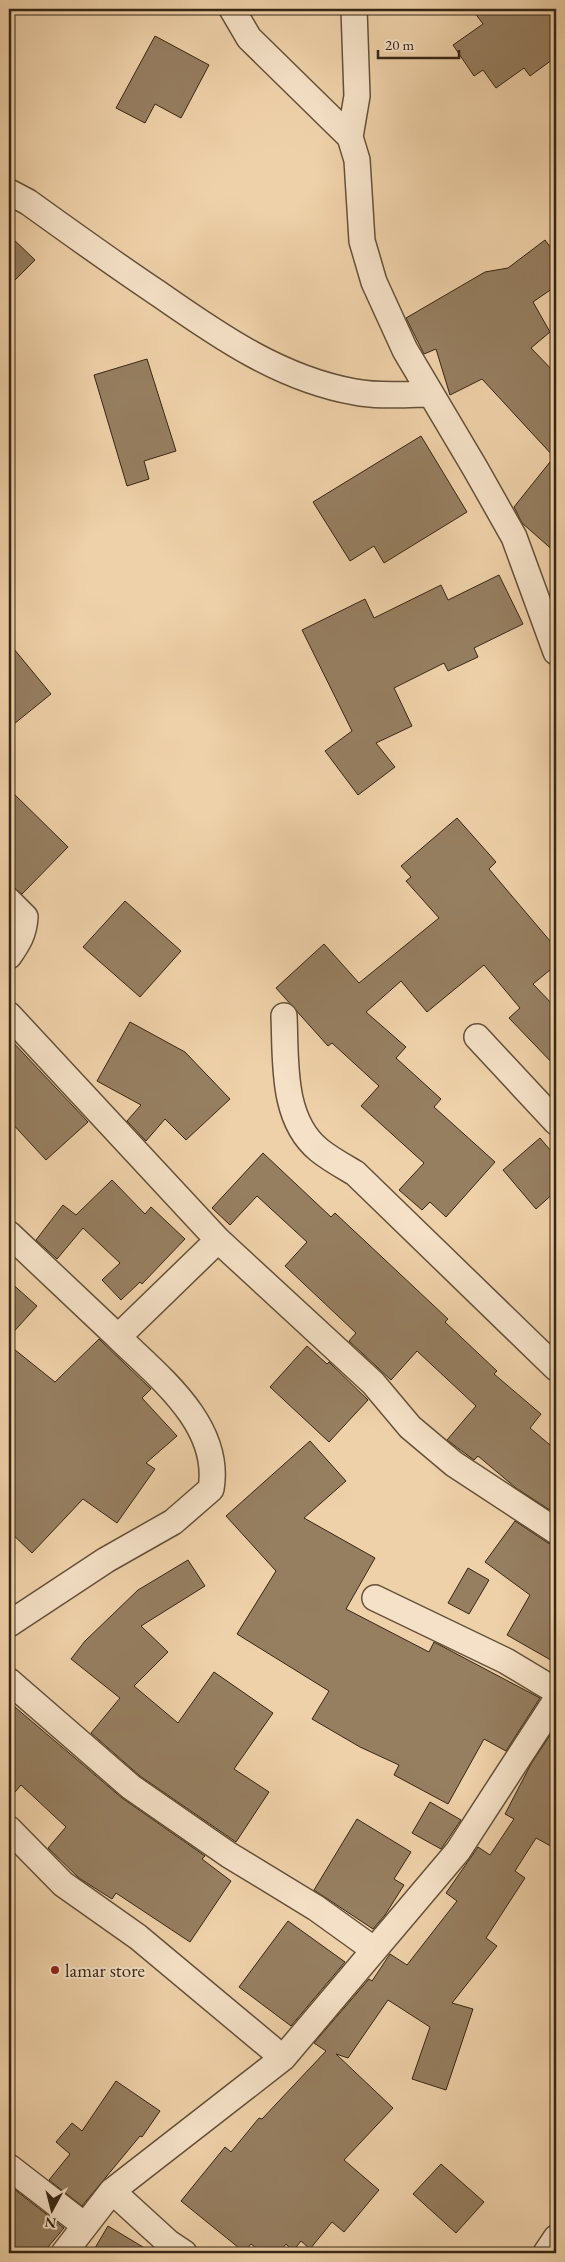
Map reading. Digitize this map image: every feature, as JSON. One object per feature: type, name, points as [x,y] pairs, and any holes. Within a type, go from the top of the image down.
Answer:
[{"type":"street","points":[[232,9],[249,38],[350,137]]},
{"type":"street","points":[[354,9],[357,96],[350,137],[357,160],[362,241],[374,282],[405,350],[514,537],[556,652]]},
{"type":"street","points":[[9,192],[28,202],[206,327],[261,360],[316,383],[355,392],[385,395],[431,394]]},
{"type":"street","points":[[9,901],[25,917],[25,922],[20,940],[9,956]]},
{"type":"street","points":[[9,1015],[218,1240],[374,1383],[417,1433],[454,1464],[556,1531]]},
{"type":"street","points":[[284,1016],[286,1070],[290,1102],[300,1127],[318,1149],[355,1173],[556,1368]]},
{"type":"street","points":[[477,1037],[556,1122]]},
{"type":"street","points":[[9,1234],[175,1392],[200,1429],[214,1466],[211,1489],[173,1522],[106,1560],[9,1624]]},
{"type":"street","points":[[118,1337],[218,1240]]},
{"type":"street","points":[[375,1598],[506,1661],[556,1691]]},
{"type":"street","points":[[9,1681],[131,1786],[229,1855],[316,1908],[373,1949]]},
{"type":"street","points":[[64,2253],[112,2191],[283,2058],[373,1949],[458,1851],[556,1700]]},
{"type":"street","points":[[9,1829],[63,1884],[138,1937],[283,2058]]},
{"type":"street","points":[[9,2167],[84,2225]]},
{"type":"street","points":[[112,2191],[169,2243],[184,2253]]},
{"type":"street","points":[[546,2253],[556,2238]]},
{"type":"building","points":[[472,9],[556,9],[556,57],[530,76],[524,68],[496,88],[483,70],[474,76],[453,45],[483,24]]},
{"type":"building","points":[[155,36],[209,65],[181,118],[155,104],[145,123],[116,108]]},
{"type":"building","points":[[9,235],[35,260],[9,286]]},
{"type":"building","points":[[545,240],[556,255],[556,286],[533,302],[550,332],[531,348],[556,374],[556,553],[522,523],[514,507],[554,457],[482,379],[450,395],[436,349],[424,354],[406,318],[485,272],[508,268]]},
{"type":"building","points":[[147,359],[176,451],[144,461],[149,479],[127,486],[94,375]]},
{"type":"building","points":[[421,436],[467,512],[384,563],[374,546],[350,561],[313,502]]},
{"type":"building","points":[[499,575],[523,624],[474,648],[478,657],[448,671],[444,663],[394,688],[412,726],[376,743],[395,767],[358,795],[325,751],[352,731],[302,630],[365,599],[374,618],[441,585],[448,600]]},
{"type":"building","points":[[9,643],[51,694],[9,728]]},
{"type":"building","points":[[9,789],[68,847],[22,894],[13,887],[9,887]]},
{"type":"building","points":[[457,818],[496,862],[489,869],[556,948],[556,965],[533,984],[556,1008],[556,1067],[509,1018],[520,1008],[484,965],[427,1012],[401,981],[366,1012],[406,1047],[396,1058],[441,1099],[434,1107],[495,1162],[446,1217],[430,1202],[422,1210],[399,1190],[424,1163],[361,1106],[379,1086],[332,1043],[328,1046],[276,988],[324,944],[359,983],[439,918],[406,881],[411,877],[401,866]]},
{"type":"building","points":[[125,901],[181,951],[140,997],[83,947]]},
{"type":"building","points":[[130,1022],[185,1052],[230,1099],[186,1140],[165,1119],[146,1141],[127,1121],[141,1105],[97,1081]]},
{"type":"building","points":[[9,1038],[88,1122],[46,1160],[9,1120]]},
{"type":"building","points":[[540,1138],[556,1157],[556,1191],[536,1209],[503,1170]]},
{"type":"building","points":[[263,1153],[331,1217],[335,1213],[448,1319],[445,1322],[497,1371],[494,1374],[541,1414],[530,1428],[556,1450],[556,1514],[516,1488],[478,1456],[474,1460],[447,1440],[476,1406],[417,1351],[391,1380],[349,1341],[356,1333],[285,1266],[307,1242],[257,1196],[230,1225],[212,1208]]},
{"type":"building","points":[[112,1180],[145,1214],[151,1207],[185,1239],[142,1284],[140,1282],[121,1300],[102,1280],[120,1263],[83,1228],[57,1259],[36,1240],[63,1205],[76,1215]]},
{"type":"building","points":[[9,1281],[37,1306],[9,1337]]},
{"type":"building","points":[[99,1339],[151,1389],[142,1398],[177,1436],[146,1463],[155,1469],[117,1523],[83,1499],[32,1553],[9,1531],[9,1345],[55,1382]]},
{"type":"building","points":[[307,1346],[327,1364],[329,1362],[368,1400],[329,1442],[270,1387]]},
{"type":"building","points":[[310,1441],[346,1481],[304,1518],[375,1558],[346,1609],[429,1652],[434,1642],[540,1698],[506,1751],[484,1739],[448,1804],[394,1775],[399,1765],[360,1747],[312,1719],[329,1691],[237,1634],[276,1571],[226,1516]]},
{"type":"building","points":[[515,1521],[548,1543],[556,1545],[556,1663],[507,1635],[530,1595],[485,1562]]},
{"type":"building","points":[[188,1560],[205,1586],[141,1626],[168,1652],[134,1686],[178,1723],[214,1672],[273,1713],[234,1769],[269,1792],[236,1842],[140,1776],[91,1733],[120,1698],[71,1659],[85,1641],[138,1590]]},
{"type":"building","points":[[468,1568],[489,1580],[469,1614],[448,1603]]},
{"type":"building","points":[[9,1702],[122,1798],[205,1856],[202,1859],[231,1881],[190,1942],[116,1893],[112,1899],[79,1878],[48,1848],[66,1827],[21,1785],[9,1799]]},
{"type":"building","points":[[556,1726],[556,1849],[536,1838],[515,1871],[525,1878],[486,1938],[497,1946],[452,2003],[473,2009],[446,2090],[412,2079],[430,2027],[388,2000],[348,2058],[336,2054],[393,2108],[344,2160],[379,2190],[344,2232],[332,2222],[310,2249],[301,2241],[293,2251],[286,2244],[278,2253],[263,2253],[251,2244],[244,2252],[181,2201],[225,2147],[231,2152],[259,2118],[262,2119],[326,2051],[314,2043],[369,1979],[372,1981],[390,1954],[407,1965],[457,1901],[446,1893],[478,1847],[490,1855],[514,1819],[505,1814],[531,1764]]},
{"type":"building","points":[[430,1802],[461,1820],[441,1849],[412,1833]]},
{"type":"building","points":[[357,1819],[411,1852],[394,1879],[404,1885],[385,1915],[373,1929],[314,1890]]},
{"type":"building","points":[[288,1921],[345,1962],[291,2026],[239,1987]]},
{"type":"building","points":[[116,2081],[160,2111],[142,2137],[140,2136],[82,2206],[49,2180],[70,2154],[56,2142],[72,2123],[82,2131]]},
{"type":"building","points":[[441,2164],[484,2202],[456,2233],[413,2194]]},
{"type":"building","points":[[9,2185],[64,2228],[43,2253],[9,2253]]},
{"type":"building","points":[[108,2226],[153,2253],[92,2253]]},
{"type":"place","name":"lamar store","points":[[55,1970]]}]
